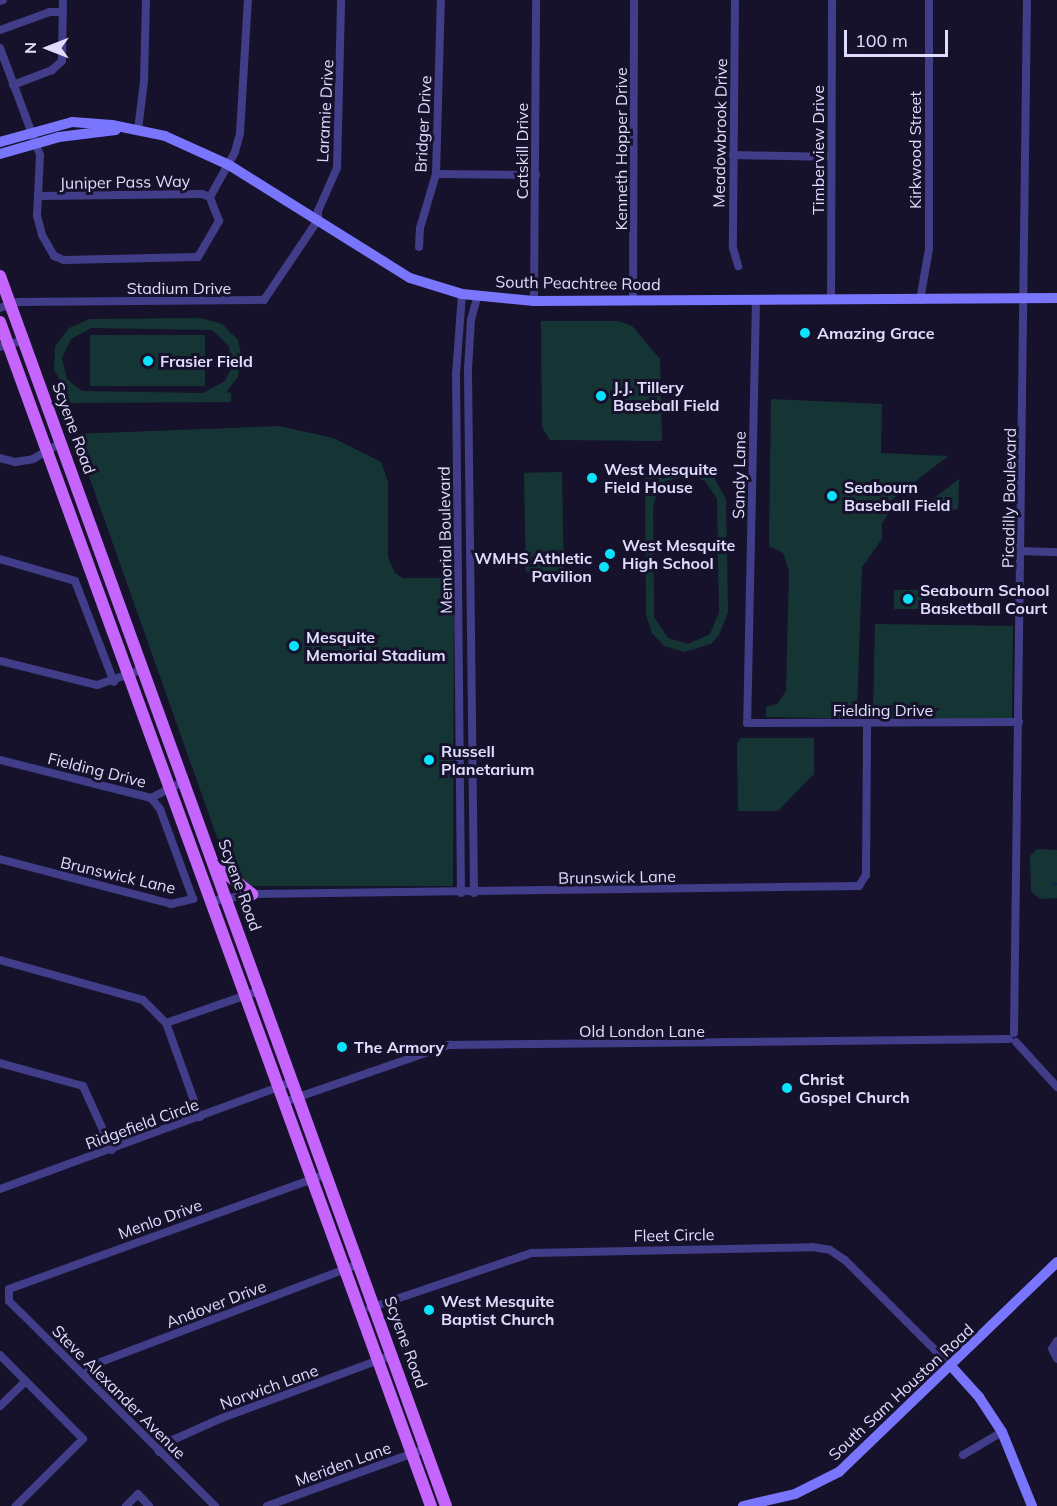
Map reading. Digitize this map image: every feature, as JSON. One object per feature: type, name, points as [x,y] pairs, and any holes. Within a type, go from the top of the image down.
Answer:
[{"type":"main road","name":"South Peachtree Road","points":[[0,142],[30,131],[72,122],[135,130],[191,146],[229,165],[410,278],[477,297],[534,301],[1057,298]]},
{"type":"main road","points":[[0,154],[34,143],[79,134],[135,130]]},
{"type":"main road","name":"Scyene Road","points":[[0,276],[5,306],[24,340],[216,864],[326,1174],[428,1448],[446,1506]]},
{"type":"main road","name":"Scyene Road","points":[[0,322],[4,346],[48,453],[212,901],[310,1180],[345,1269],[431,1506]]},
{"type":"main road","points":[[216,864],[252,894]]},
{"type":"main road","name":"South Sam Houston Road","points":[[743,1506],[795,1494],[839,1472],[1057,1262]]},
{"type":"main road","points":[[951,1366],[979,1397],[1002,1432],[1032,1506]]},
{"type":"street","points":[[13,85],[52,70],[62,61],[63,0]]},
{"type":"street","points":[[135,130],[144,81],[146,0]]},
{"type":"street","points":[[0,48],[41,166],[39,196],[42,234],[54,256],[64,260],[198,257],[219,221],[210,198],[229,165],[240,133],[244,102],[248,0]]},
{"type":"street","name":"Laramie Drive","points":[[318,220],[318,211],[337,168],[340,137],[341,0]]},
{"type":"street","name":"Bridger Drive","points":[[419,247],[420,228],[436,174],[441,0]]},
{"type":"street","name":"Catskill Drive","points":[[534,301],[536,0]]},
{"type":"street","name":"Kenneth Hopper Drive","points":[[633,299],[634,0]]},
{"type":"street","name":"Meadowbrook Drive","points":[[735,0],[733,248],[738,266]]},
{"type":"street","name":"Timberview Drive","points":[[831,299],[832,0]]},
{"type":"street","name":"Kirkwood Street","points":[[920,300],[929,249],[928,0]]},
{"type":"street","name":"Picadilly Boulevard","points":[[1013,1038],[1026,298],[1027,0]]},
{"type":"street","points":[[0,30],[50,12],[63,12]]},
{"type":"street","points":[[733,155],[831,157]]},
{"type":"street","points":[[436,174],[536,175]]},
{"type":"street","name":"Juniper Pass Way","points":[[39,196],[202,194],[210,198]]},
{"type":"street","name":"Stadium Drive","points":[[5,306],[264,300],[318,220]]},
{"type":"street","name":"Memorial Boulevard","points":[[461,893],[456,375],[462,294]]},
{"type":"street","name":"Memorial Boulevard","points":[[474,893],[468,369],[471,320],[477,297]]},
{"type":"street","name":"Sandy Lane","points":[[747,723],[756,300]]},
{"type":"street","points":[[4,346],[24,340]]},
{"type":"street","points":[[0,458],[24,461],[48,453],[61,442]]},
{"type":"street","points":[[1021,551],[1057,552]]},
{"type":"street","points":[[0,559],[75,581],[114,682]]},
{"type":"street","points":[[0,661],[97,685],[114,682],[144,669]]},
{"type":"street","name":"Fielding Drive","points":[[747,723],[1018,722]]},
{"type":"street","name":"Brunswick Lane","points":[[212,901],[226,896],[252,894],[474,893],[859,886],[866,875],[867,723]]},
{"type":"street","name":"Fielding Drive","points":[[0,760],[151,798],[170,786],[185,781]]},
{"type":"street","name":"Brunswick Lane","points":[[0,860],[171,904],[193,899],[160,809],[151,798]]},
{"type":"street","points":[[0,960],[143,1000],[166,1023],[200,1117]]},
{"type":"street","points":[[166,1023],[261,990]]},
{"type":"street","points":[[1013,1038],[1057,1087]]},
{"type":"street","name":"Old London Lane","points":[[284,1102],[449,1045],[1013,1038]]},
{"type":"street","points":[[0,1063],[83,1086],[112,1150]]},
{"type":"street","name":"Ridgefield Circle","points":[[0,1189],[293,1082]]},
{"type":"street","name":"Menlo Drive","points":[[7,1294],[16,1285],[326,1174]]},
{"type":"street","name":"Fleet Circle","points":[[360,1311],[532,1253],[812,1247],[830,1250],[845,1260],[951,1366]]},
{"type":"street","name":"Andover Drive","points":[[85,1374],[98,1363],[359,1264]]},
{"type":"street","name":"Steve Alexander Avenue","points":[[7,1294],[22,1314],[85,1374],[159,1452],[215,1506]]},
{"type":"street","points":[[1057,1341],[1052,1349],[1057,1359]]},
{"type":"street","points":[[0,1355],[83,1439],[16,1506]]},
{"type":"street","name":"Norwich Lane","points":[[159,1452],[166,1443],[222,1418],[392,1355]]},
{"type":"street","points":[[0,1406],[26,1381]]},
{"type":"street","points":[[963,1455],[1002,1432]]},
{"type":"street","name":"Meriden Lane","points":[[267,1506],[428,1448]]},
{"type":"street","points":[[126,1506],[138,1494],[149,1506]]},
{"type":"green space","points":[[200,318],[222,324],[238,340],[241,353],[238,377],[226,392],[231,393],[231,402],[64,403],[64,394],[68,394],[54,370],[55,347],[69,328],[90,319]],"holes":[[[91,328],[212,330],[229,346],[231,369],[225,381],[203,393],[82,391],[67,379],[62,358],[71,339]]]},
{"type":"green space","name":"J.J. Tillery Baseball Field","points":[[541,321],[619,321],[632,326],[660,359],[662,441],[550,440],[542,427]]},
{"type":"green space","name":"Frasier Field","points":[[90,335],[205,335],[205,386],[90,386]]},
{"type":"green space","points":[[771,399],[882,404],[881,453],[948,456],[889,502],[892,508],[882,523],[882,539],[862,567],[857,712],[873,712],[875,624],[1013,626],[1012,721],[766,717],[766,707],[777,704],[786,691],[789,571],[783,553],[769,546]]},
{"type":"green space","name":"Mesquite Memorial Stadium","points":[[279,426],[333,438],[381,462],[388,482],[388,557],[395,573],[403,578],[454,578],[453,886],[248,886],[230,874],[74,434]]},
{"type":"green space","points":[[694,468],[714,478],[726,499],[728,612],[719,635],[711,644],[684,652],[664,646],[652,633],[646,615],[645,475],[652,475],[653,482],[669,470]],"holes":[[[691,475],[705,481],[717,499],[719,612],[710,634],[688,644],[668,638],[654,617],[653,507],[658,490],[665,481]]]},
{"type":"green space","points":[[562,472],[564,571],[526,572],[524,473]]},
{"type":"green space","points":[[959,479],[958,509],[934,513],[934,498]]},
{"type":"green space","name":"Seabourn School Basketball Court","points":[[894,590],[922,590],[922,609],[894,609]]},
{"type":"green space","points":[[741,738],[814,738],[814,774],[778,811],[738,811],[737,743]]},
{"type":"green space","points":[[1037,849],[1057,850],[1057,898],[1040,899],[1031,891],[1030,856]]},
{"type":"place","name":"Amazing Grace","points":[[805,333]]},
{"type":"place","name":"Frasier Field","points":[[148,361]]},
{"type":"place","name":"J.J. Tillery Baseball Field","points":[[601,396]]},
{"type":"place","name":"West Mesquite Field House","points":[[592,478]]},
{"type":"place","name":"Seabourn Baseball Field","points":[[832,496]]},
{"type":"place","name":"West Mesquite High School","points":[[610,554]]},
{"type":"place","name":"WMHS Athletic Pavilion","points":[[604,567]]},
{"type":"place","name":"Seabourn School Basketball Court","points":[[908,599]]},
{"type":"place","name":"Mesquite Memorial Stadium","points":[[294,646]]},
{"type":"place","name":"Russell Planetarium","points":[[429,760]]},
{"type":"place","name":"The Armory","points":[[342,1047]]},
{"type":"place","name":"Christ Gospel Church","points":[[787,1088]]},
{"type":"place","name":"West Mesquite Baptist Church","points":[[429,1310]]}]
